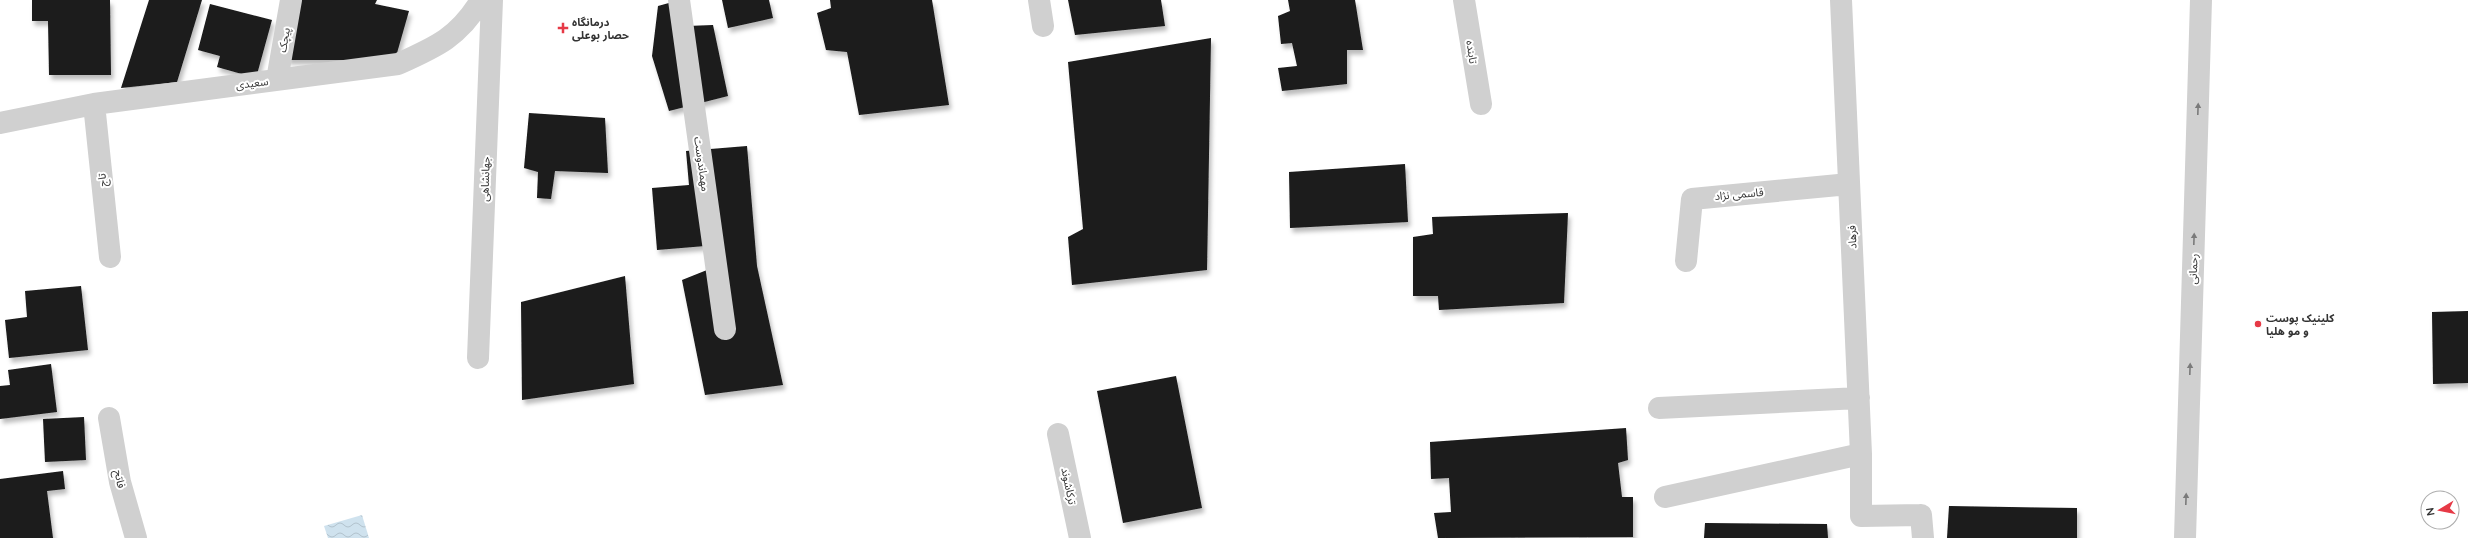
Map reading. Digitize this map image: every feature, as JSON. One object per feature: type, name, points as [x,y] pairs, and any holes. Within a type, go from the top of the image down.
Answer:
[{"type":"street","name":"پیچک","points":[[278,80],[291,0]]},
{"type":"street","name":"سعیدی","points":[[0,123],[94,104],[398,64],[438,46],[469,20],[481,0]]},
{"type":"street","name":"جهانشاهی","points":[[478,358],[492,0]]},
{"type":"street","name":"مهماندوست","points":[[679,0],[725,329]]},
{"type":"street","points":[[1039,0],[1043,26]]},
{"type":"street","name":"تابنده","points":[[1464,0],[1480,104]]},
{"type":"street","name":"فرهاد","points":[[1841,0],[1862,464],[1861,516],[1921,515],[1923,538]]},
{"type":"street","name":"رحمانی","points":[[2185,538],[2201,0]]},
{"type":"street","name":"تاج","points":[[94,104],[110,257]]},
{"type":"street","name":"قاسمی نژاد","points":[[1686,262],[1692,199],[1849,184]]},
{"type":"street","points":[[1660,408],[1859,398]]},
{"type":"street","name":"فاتح","points":[[109,418],[120,482],[136,538]]},
{"type":"street","name":"ترکاشوند","points":[[1058,434],[1080,538]]},
{"type":"street","points":[[1664,497],[1862,464]]},
{"type":"water","points":[[362,515],[369,538],[328,538],[324,526]]},
{"type":"building","points":[[32,0],[110,0],[111,75],[49,75],[48,21],[32,21]]},
{"type":"building","points":[[149,0],[202,0],[177,82],[121,88]]},
{"type":"building","points":[[299,0],[377,0],[375,4],[409,11],[395,60],[286,60]]},
{"type":"building","points":[[722,0],[769,0],[773,18],[728,28]]},
{"type":"building","points":[[830,0],[932,0],[949,105],[859,115],[847,52],[826,50],[817,13],[831,8]]},
{"type":"building","points":[[1068,0],[1161,0],[1165,26],[1075,35]]},
{"type":"building","points":[[1288,0],[1355,0],[1363,50],[1347,50],[1347,84],[1282,91],[1278,68],[1297,66],[1292,43],[1281,44],[1278,16],[1290,11]]},
{"type":"building","points":[[676,1],[687,26],[713,25],[728,96],[669,111],[652,56],[658,6]]},
{"type":"building","points":[[210,4],[272,20],[256,78],[217,67],[220,56],[198,50]]},
{"type":"building","points":[[1211,38],[1207,270],[1072,285],[1068,237],[1083,229],[1068,62]]},
{"type":"building","points":[[529,113],[605,118],[608,173],[555,171],[551,199],[537,198],[538,172],[524,168]]},
{"type":"building","points":[[747,146],[757,266],[783,385],[705,395],[682,280],[707,270],[705,246],[657,250],[652,188],[689,185],[686,151]]},
{"type":"building","points":[[1405,164],[1408,222],[1290,228],[1289,172]]},
{"type":"building","points":[[1568,213],[1564,303],[1439,310],[1438,296],[1413,296],[1413,237],[1433,234],[1432,217]]},
{"type":"building","points":[[625,276],[634,384],[522,400],[521,302]]},
{"type":"building","points":[[81,286],[88,350],[9,358],[5,320],[27,317],[25,291]]},
{"type":"building","points":[[2468,311],[2468,383],[2433,384],[2432,312]]},
{"type":"building","points":[[51,364],[57,412],[0,419],[0,386],[10,385],[8,370]]},
{"type":"building","points":[[1176,376],[1202,508],[1123,523],[1097,391]]},
{"type":"building","points":[[84,417],[86,460],[45,462],[43,419]]},
{"type":"building","points":[[1626,428],[1628,460],[1618,463],[1622,497],[1633,497],[1633,537],[1438,538],[1434,513],[1451,512],[1449,478],[1431,479],[1430,442]]},
{"type":"building","points":[[63,471],[65,489],[47,491],[53,538],[0,538],[0,479]]},
{"type":"building","points":[[1949,506],[2077,508],[2077,538],[1947,538]]},
{"type":"building","points":[[1705,523],[1827,524],[1828,538],[1704,538]]},
{"type":"place","name":"درمانگاه حصار بوعلی","points":[[563,28]]},
{"type":"place","name":"کلینیک پوست و مو هلیا","points":[[2258,324]]}]
